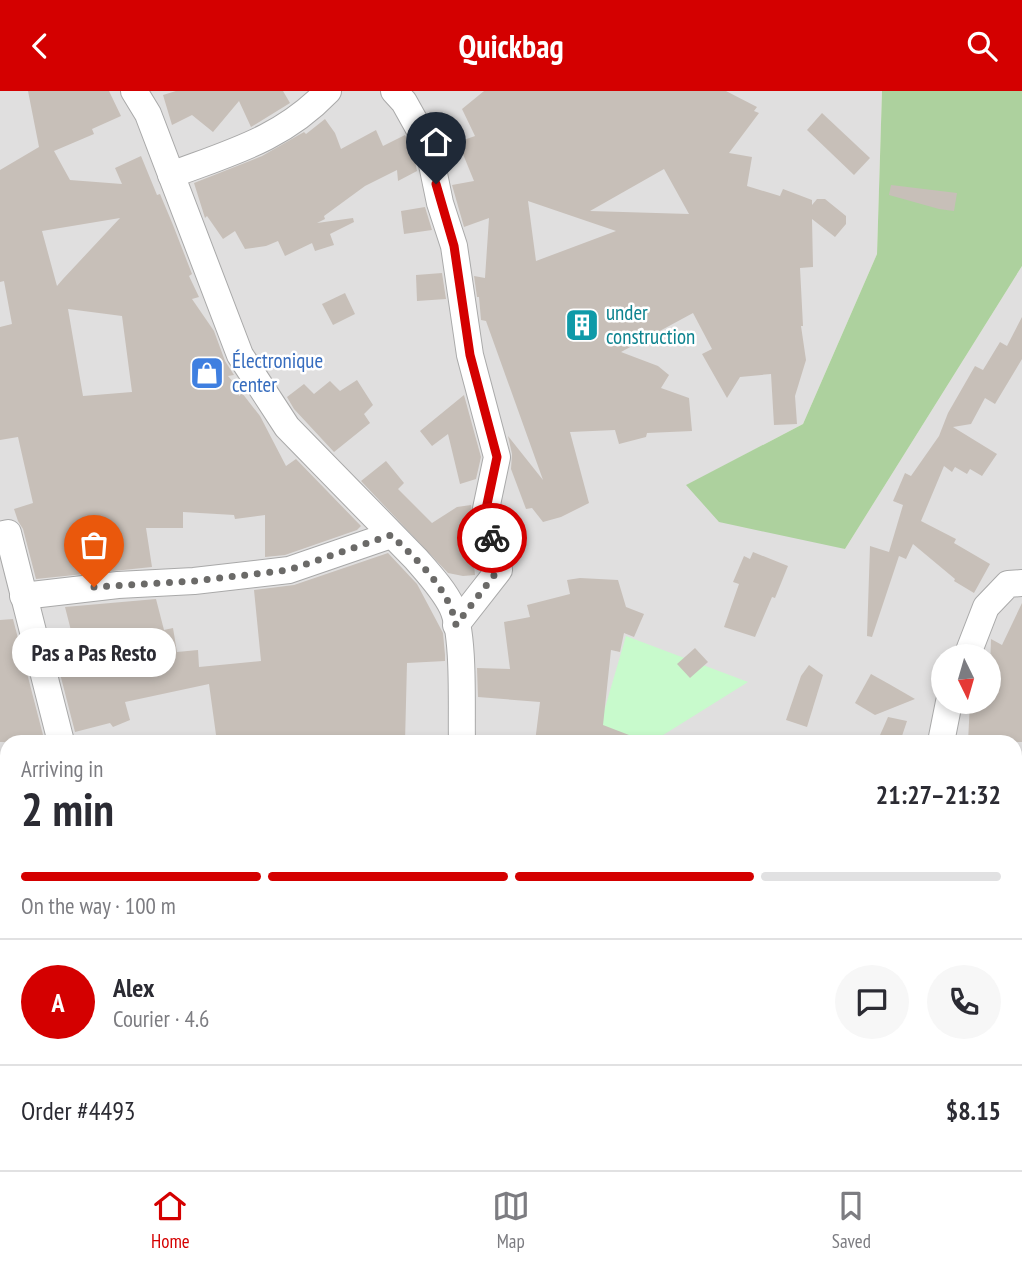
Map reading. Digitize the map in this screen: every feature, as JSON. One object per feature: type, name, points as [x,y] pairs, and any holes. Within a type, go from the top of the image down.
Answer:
[{"type":"street","points":[[134,91],[148,114],[240,355],[287,427],[433,578],[453,609],[460,646],[462,735]]},
{"type":"street","points":[[172,174],[264,140],[295,120],[328,91]]},
{"type":"street","points":[[394,91],[404,102],[428,145],[440,203],[454,246],[470,355],[497,457],[486,509],[499,569],[456,625]]},
{"type":"street","points":[[0,534],[8,533],[59,735]]},
{"type":"street","points":[[23,596],[289,570],[391,535]]},
{"type":"street","points":[[972,644],[986,607],[1007,584],[1022,583]]},
{"type":"street","points":[[942,735],[947,714]]},
{"type":"shaded area","points":[[0,91],[882,91],[877,254],[803,424],[687,485],[845,549],[1022,266],[1022,735],[0,735]]},
{"type":"green space","points":[[882,91],[1022,91],[1022,266],[845,549],[719,522],[686,485],[803,424],[877,254]]},
{"type":"green space","points":[[626,636],[748,682],[663,735],[597,735]]},
{"type":"building","points":[[28,91],[109,91],[121,116],[92,129],[94,134],[54,151],[70,180],[122,184],[115,168],[141,156],[157,195],[160,194],[192,274],[189,276],[199,297],[192,299],[214,331],[225,361],[234,375],[228,376],[238,388],[239,396],[242,393],[260,416],[286,466],[296,459],[361,526],[357,530],[285,555],[265,557],[265,515],[235,519],[234,515],[183,512],[183,528],[146,528],[152,567],[36,579],[23,529],[14,509],[33,503],[18,437],[0,440],[0,327],[12,324],[4,281],[0,282],[0,170],[39,147]],"holes":[[[120,218],[63,279],[57,286],[42,231]],[[68,309],[122,316],[132,392],[83,396]]]},
{"type":"building","points":[[176,91],[283,91],[290,103],[251,127],[239,101],[213,132],[192,115],[172,125],[163,95]]},
{"type":"building","points":[[484,91],[726,91],[757,107],[754,111],[759,113],[729,153],[752,157],[747,186],[780,196],[783,189],[812,200],[812,205],[817,199],[825,199],[846,216],[846,224],[835,237],[812,219],[813,267],[800,268],[801,326],[806,360],[795,396],[797,424],[774,425],[771,374],[740,377],[727,398],[702,354],[712,349],[693,313],[621,352],[658,366],[669,375],[661,388],[689,398],[692,431],[647,433],[646,437],[619,444],[615,430],[570,432],[589,503],[561,517],[543,522],[532,508],[526,509],[511,469],[512,454],[508,436],[543,480],[486,321],[481,320],[474,276],[485,278],[489,218],[464,227],[452,185],[474,181],[458,142],[475,136],[462,109]],"holes":[[[664,169],[689,214],[590,211]],[[528,201],[569,215],[616,231],[536,261]]]},
{"type":"building","points":[[822,113],[870,158],[854,175],[807,130]]},
{"type":"building","points":[[325,119],[335,133],[341,149],[376,130],[383,146],[405,135],[413,151],[417,171],[398,181],[397,170],[365,186],[324,216],[325,219],[317,223],[353,218],[354,222],[330,234],[334,245],[315,251],[312,243],[285,256],[278,241],[245,249],[235,231],[223,239],[207,216],[205,218],[194,183],[262,156],[304,132],[306,134]]},
{"type":"building","points":[[891,185],[957,193],[954,211],[889,195]]},
{"type":"building","points":[[425,207],[432,230],[404,234],[401,211]]},
{"type":"building","points":[[442,273],[446,299],[417,301],[416,275]]},
{"type":"building","points":[[345,293],[355,314],[333,325],[322,304]]},
{"type":"building","points":[[1022,317],[1022,359],[995,404],[985,398],[971,424],[953,427],[997,454],[982,476],[970,469],[967,474],[955,467],[952,472],[944,466],[921,521],[956,539],[954,543],[990,564],[974,593],[954,581],[955,579],[913,544],[906,559],[899,556],[872,637],[867,636],[870,546],[889,552],[903,505],[893,501],[905,473],[911,476],[939,436],[948,413],[975,366],[983,370],[1000,342],[1007,346]]},
{"type":"building","points":[[357,380],[373,405],[364,414],[370,423],[334,452],[294,409],[287,397],[304,384],[314,394],[330,381],[340,391]]},
{"type":"building","points":[[464,395],[481,457],[476,479],[460,484],[448,434],[432,446],[420,431]]},
{"type":"building","points":[[386,461],[404,483],[398,489],[432,523],[457,507],[471,505],[479,553],[473,554],[475,575],[448,573],[361,481]]},
{"type":"building","points":[[753,552],[788,566],[755,637],[724,627],[739,584],[733,582],[744,556],[750,559]]},
{"type":"building","points":[[388,553],[417,584],[443,633],[445,661],[407,663],[405,735],[216,735],[209,684],[125,702],[130,720],[113,727],[110,723],[75,732],[56,658],[77,654],[65,607],[156,599],[164,630],[173,628],[177,652],[198,650],[199,667],[261,661],[254,590],[294,585]]},
{"type":"building","points":[[567,580],[618,580],[626,607],[644,614],[634,637],[624,633],[620,652],[611,650],[603,725],[629,735],[536,735],[540,702],[478,697],[477,668],[510,669],[504,622],[530,617],[527,605],[570,594]]},
{"type":"building","points":[[1022,603],[1022,735],[968,735],[969,714],[1001,714],[1001,644]]},
{"type":"building","points":[[13,619],[43,735],[0,735],[0,620]]},
{"type":"building","points":[[695,648],[708,662],[690,678],[677,664]]},
{"type":"building","points":[[809,665],[823,675],[807,727],[786,720],[801,676]]},
{"type":"building","points":[[871,674],[915,699],[875,715],[855,703]]},
{"type":"building","points":[[888,717],[907,721],[902,735],[880,735]]},
{"type":"way so far","points":[[94,587],[194,581],[289,570],[391,535],[433,578],[453,609],[456,625],[499,569],[492,538]]},
{"type":"place","name":"under construction","points":[[582,325]]},
{"type":"place","name":"Électronique center","points":[[207,373]]},
{"type":"place","name":"Pas a Pas Resto","points":[[94,587]]},
{"type":"route","points":[[436,184],[454,246],[470,355],[497,457],[486,509],[492,538]]}]
